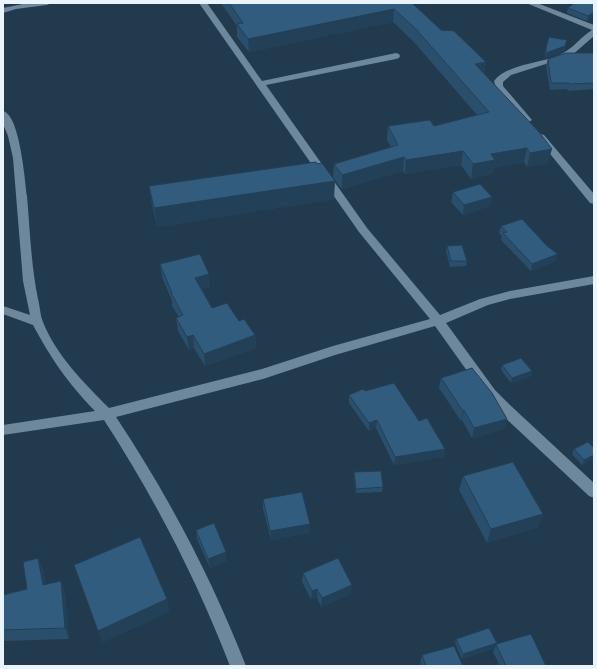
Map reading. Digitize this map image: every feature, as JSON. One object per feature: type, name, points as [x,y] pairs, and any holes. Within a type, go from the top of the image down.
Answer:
[{"type":"street","points":[[3,11],[15,7],[47,3]]},
{"type":"street","points":[[203,3],[363,230],[438,321],[490,393],[505,409],[594,492]]},
{"type":"street","points":[[530,3],[594,28]]},
{"type":"street","points":[[594,32],[568,54],[508,73],[498,82],[499,86],[594,201]]},
{"type":"street","points":[[260,84],[396,56]]},
{"type":"street","points":[[3,114],[13,136],[18,158],[29,280],[37,322],[56,356],[73,378],[106,414],[140,463],[172,522],[221,622],[238,666]]},
{"type":"street","points":[[3,430],[106,414],[263,374],[333,351],[438,321],[484,302],[510,295],[594,280]]},
{"type":"street","points":[[3,310],[37,322]]},
{"type":"building","points":[[229,3],[412,3],[441,30],[454,31],[486,62],[475,64],[539,132],[552,149],[530,153],[527,148],[491,154],[495,160],[473,164],[463,151],[406,160],[404,157],[342,175],[334,164],[398,145],[388,126],[430,120],[434,126],[489,112],[415,28],[394,9],[248,39],[237,24],[243,23]]},
{"type":"building","points":[[574,3],[594,3],[594,12],[588,16],[568,8]]},
{"type":"building","points":[[549,37],[567,40],[565,46],[546,53]]},
{"type":"building","points":[[566,53],[594,53],[594,83],[551,83],[548,59]]},
{"type":"building","points":[[316,162],[317,164],[322,163],[335,181],[154,208],[149,186]]},
{"type":"building","points":[[480,184],[492,197],[464,205],[453,192]]},
{"type":"building","points":[[522,219],[547,246],[558,254],[532,264],[503,233],[507,232],[501,226]]},
{"type":"building","points":[[462,245],[467,261],[451,261],[447,246]]},
{"type":"building","points":[[200,254],[209,274],[195,278],[212,308],[227,303],[239,321],[244,319],[255,335],[204,354],[193,335],[187,337],[176,318],[183,315],[171,293],[160,264]]},
{"type":"building","points":[[521,358],[532,371],[512,378],[502,365]]},
{"type":"building","points":[[472,368],[492,393],[507,419],[474,428],[464,410],[463,411],[441,378]]},
{"type":"building","points":[[394,383],[419,421],[427,418],[445,449],[395,457],[377,420],[369,423],[349,395],[363,389],[365,391]]},
{"type":"building","points":[[588,442],[594,448],[594,455],[584,460],[574,449]]},
{"type":"building","points":[[513,462],[543,514],[491,529],[463,476]]},
{"type":"building","points":[[381,471],[383,487],[356,489],[354,472]]},
{"type":"building","points":[[302,492],[310,524],[270,531],[263,499]]},
{"type":"building","points":[[214,523],[226,552],[208,559],[196,530]]},
{"type":"building","points":[[140,537],[167,599],[98,631],[74,565]]},
{"type":"building","points":[[38,558],[43,585],[61,581],[65,628],[3,630],[3,595],[27,589],[23,562]]},
{"type":"building","points":[[338,558],[352,585],[322,598],[317,589],[312,591],[303,573]]},
{"type":"building","points":[[489,628],[497,643],[463,654],[456,639]]},
{"type":"building","points":[[531,634],[546,666],[506,666],[496,644]]},
{"type":"building","points":[[454,646],[463,666],[426,666],[422,655]]}]
